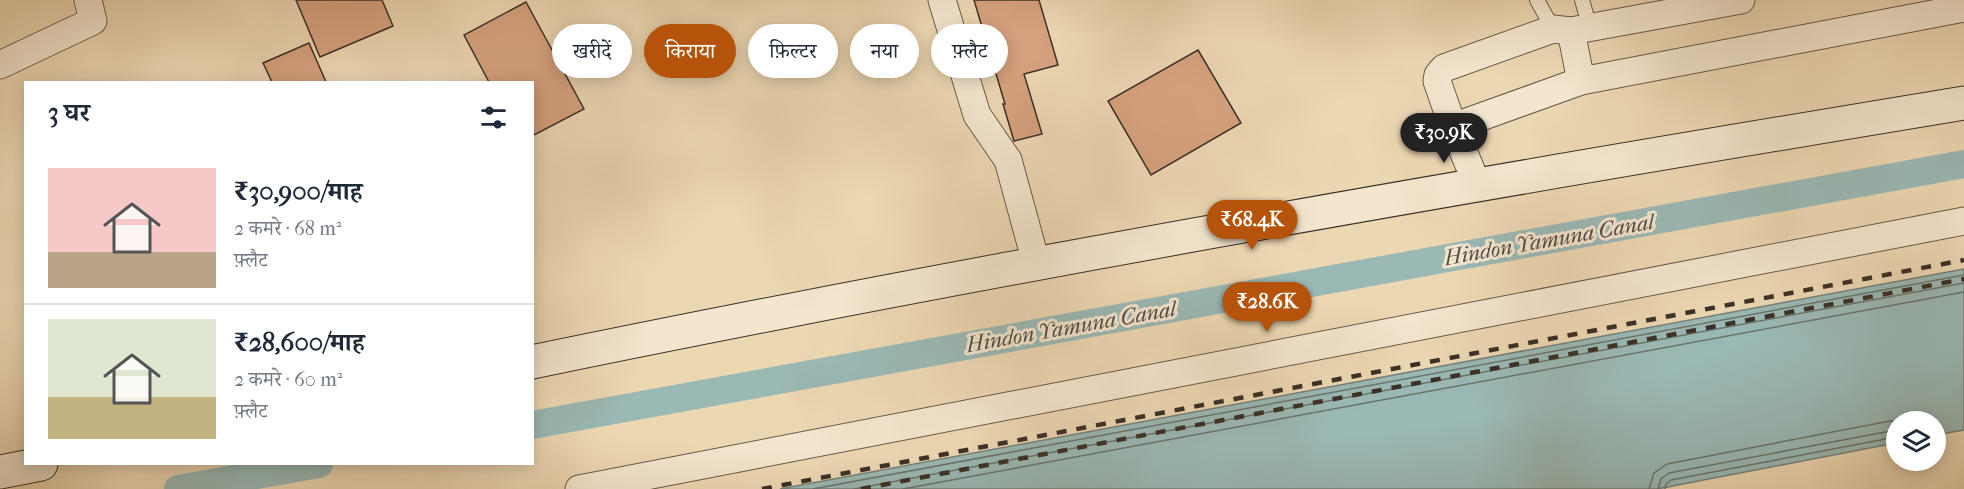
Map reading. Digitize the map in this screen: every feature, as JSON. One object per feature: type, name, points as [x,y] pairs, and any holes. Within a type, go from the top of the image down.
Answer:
[{"type":"street","points":[[0,65],[93,21],[88,0]]},
{"type":"street","points":[[942,0],[978,115],[1008,160],[1036,266]]},
{"type":"street","points":[[1477,184],[1437,81],[1441,71],[1571,29],[1741,0]]},
{"type":"street","points":[[1453,127],[1581,81],[1964,8]]},
{"type":"street","points":[[1571,29],[1581,81]]},
{"type":"street","points":[[534,362],[677,332],[1477,184],[1964,103]]},
{"type":"street","points":[[579,489],[1964,221]]},
{"type":"street","points":[[0,472],[36,465]]},
{"type":"lane","points":[[1537,0],[1571,29],[1582,0]]},
{"type":"water","points":[[1964,269],[1964,430],[1946,433],[1946,411],[1886,411],[1886,445],[1657,489],[780,489]]},
{"type":"building","points":[[296,0],[382,0],[393,26],[320,57]]},
{"type":"building","points":[[974,0],[1039,0],[1058,65],[1024,74],[1042,134],[1014,141],[997,78],[1008,78],[1008,24],[981,24]]},
{"type":"building","points":[[526,2],[552,50],[552,78],[567,78],[584,109],[534,135],[534,81],[488,81],[464,35]]},
{"type":"building","points":[[309,43],[326,81],[272,81],[263,63]]},
{"type":"building","points":[[1198,50],[1241,123],[1151,175],[1108,101]]},
{"type":"waterway","name":"Hindon Yamuna Canal","points":[[534,425],[1964,164]]},
{"type":"waterway","name":"Hindon Yamuna Canal","points":[[178,489],[313,465]]},
{"type":"railway","points":[[762,489],[1964,260]]},
{"type":"railway","points":[[861,489],[1964,279]]}]
